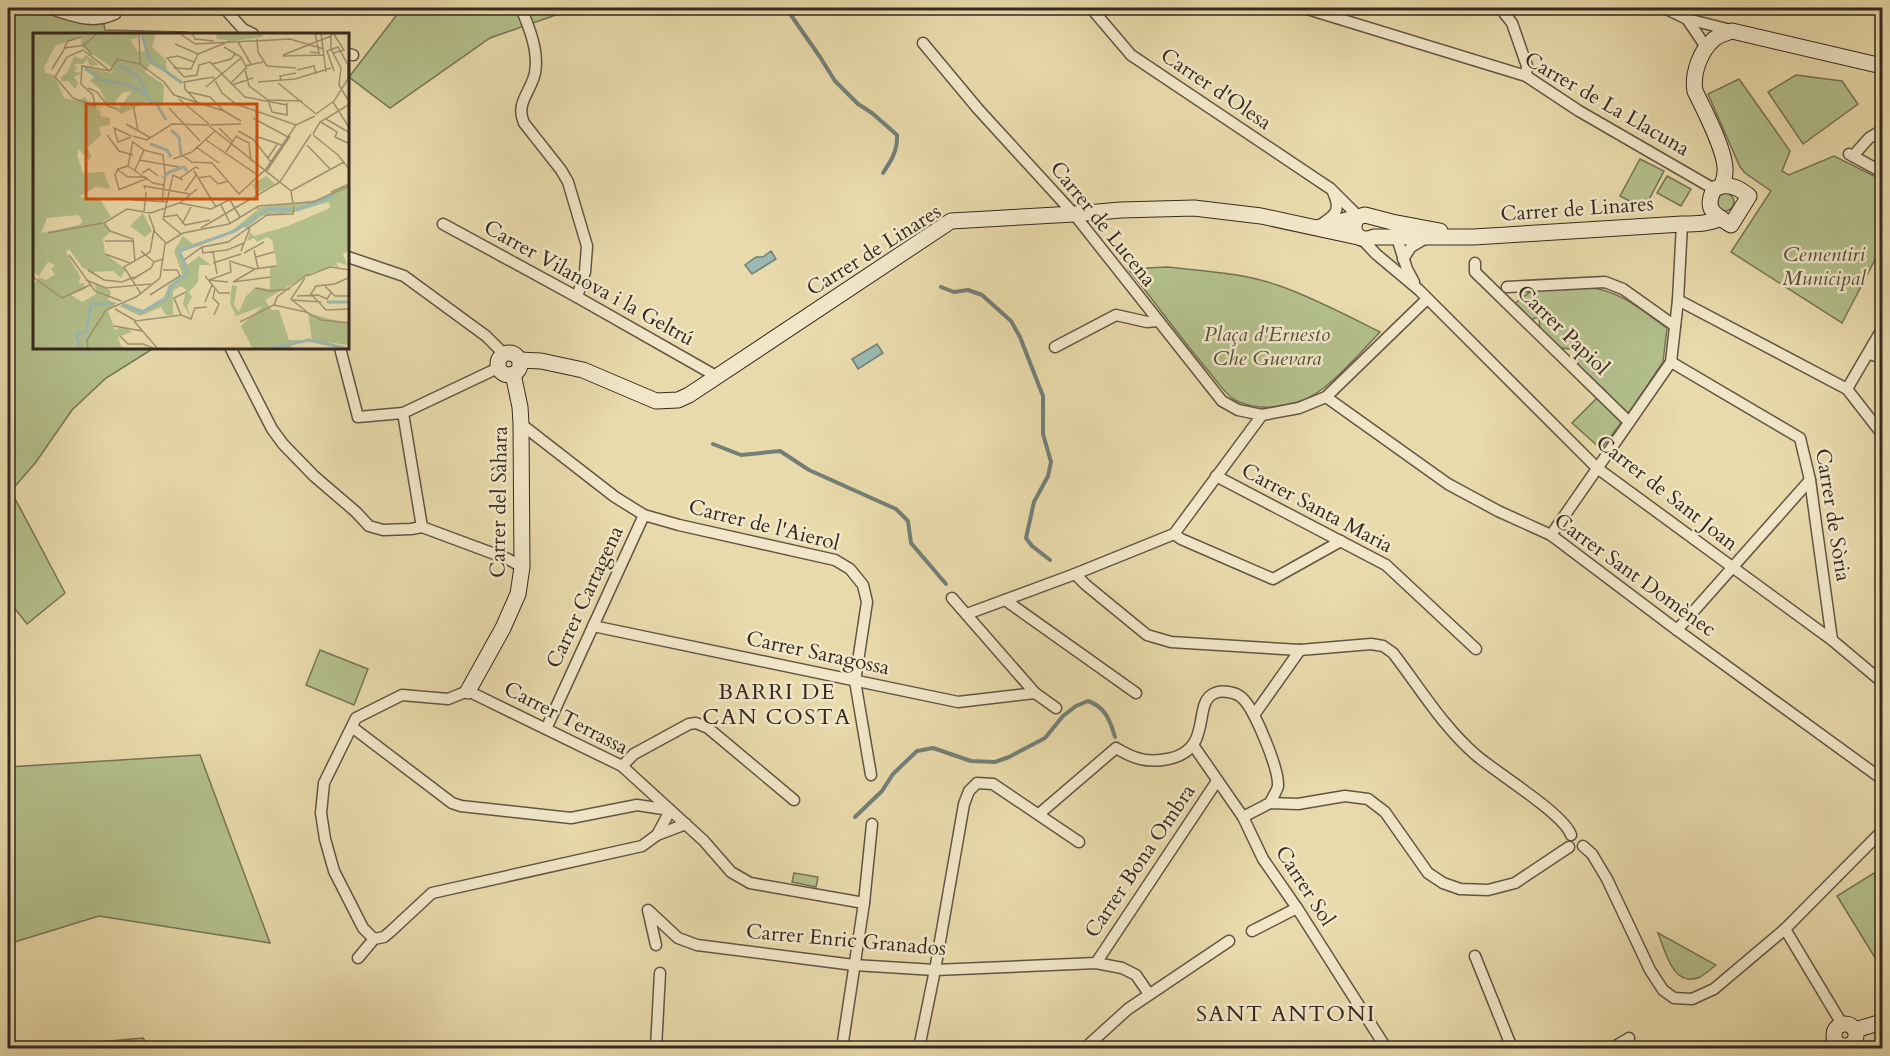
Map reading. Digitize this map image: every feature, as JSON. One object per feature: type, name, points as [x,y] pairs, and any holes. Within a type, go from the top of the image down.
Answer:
[{"type":"street","points":[[48,8],[84,19],[104,20],[115,11]]},
{"type":"street","points":[[224,8],[243,29],[252,33]]},
{"type":"street","points":[[521,8],[530,30],[536,60],[535,75],[521,102],[521,116],[568,182],[586,246],[585,272],[578,297]]},
{"type":"street","name":"Carrer d'Olesa","points":[[1091,8],[1131,55],[1331,189],[1363,217]]},
{"type":"street","name":"Carrer de La Llacuna","points":[[1304,8],[1526,76],[1715,193]]},
{"type":"street","points":[[1500,8],[1512,23],[1527,66],[1526,76]]},
{"type":"street","points":[[1664,8],[1687,19],[1882,66]]},
{"type":"street","points":[[1687,19],[1707,47]]},
{"type":"street","points":[[1715,193],[1733,186],[1740,188],[1736,169],[1720,147],[1695,91],[1694,75],[1707,47],[1716,38],[1732,30]]},
{"type":"street","name":"Carrer de Lucena","points":[[923,43],[978,109],[1074,214],[1222,401],[1238,410],[1262,415]]},
{"type":"street","points":[[1882,130],[1869,138],[1851,155],[1882,172]]},
{"type":"street","points":[[1720,147],[1725,171],[1715,193],[1713,212],[1721,218]]},
{"type":"street","name":"Carrer de Linares","points":[[501,361],[504,374],[516,367],[541,361],[583,370],[656,401],[678,400],[689,395],[951,221],[1121,210],[1194,208],[1261,216],[1365,238],[1474,237],[1710,224],[1721,218],[1731,225],[1749,196],[1740,188]]},
{"type":"street","points":[[1317,228],[1336,213],[1337,202],[1331,189]]},
{"type":"street","name":"Carrer de Linares","points":[[1682,224],[1699,214],[1715,193]]},
{"type":"street","points":[[1363,217],[1378,227],[1365,238],[1353,230],[1363,217]]},
{"type":"street","name":"Carrer de Linares","points":[[1317,228],[1363,217],[1474,237]]},
{"type":"street","name":"Carrer de Sant Joan","points":[[1392,222],[1403,259],[1419,290]]},
{"type":"street","points":[[1551,534],[1671,362],[1678,300],[1682,224]]},
{"type":"street","name":"Carrer Vilanova i la Geltrú","points":[[443,225],[578,297],[716,376]]},
{"type":"street","name":"Carrer de Sant Joan","points":[[1365,238],[1376,254],[1419,290],[1598,468],[1832,640],[1882,682]]},
{"type":"street","points":[[1403,259],[1411,247],[1426,238]]},
{"type":"street","points":[[341,350],[358,417],[403,413],[501,361],[486,336],[404,276],[350,258]]},
{"type":"street","name":"Carrer Papiol","points":[[1475,263],[1475,272],[1629,422]]},
{"type":"street","name":"Carrer Papiol","points":[[1507,287],[1605,282],[1623,289],[1675,326]]},
{"type":"street","points":[[967,614],[1174,534],[1262,415],[1299,408],[1326,396],[1427,299]]},
{"type":"street","points":[[1678,300],[1847,389],[1882,434]]},
{"type":"street","points":[[1054,346],[1116,315],[1147,322],[1157,321]]},
{"type":"street","points":[[1847,389],[1870,354],[1882,329]]},
{"type":"street","points":[[232,350],[272,429],[283,444],[369,526],[383,530],[422,527],[508,559],[522,567]]},
{"type":"street","points":[[1870,354],[1882,358]]},
{"type":"street","name":"Carrer de Sòria","points":[[1671,362],[1800,438],[1810,480],[1832,640]]},
{"type":"street","name":"Carrer del Sàhara","points":[[468,691],[519,594],[522,567],[521,423],[516,367]]},
{"type":"street","name":"Carrer Sant Domènec","points":[[1326,396],[1448,484],[1498,511],[1551,534],[1677,630],[1882,779]]},
{"type":"street","points":[[403,413],[422,527]]},
{"type":"street","name":"Carrer de l'Aierol","points":[[521,423],[615,497],[644,515],[835,560],[850,568],[863,585],[867,602],[855,681],[871,775]]},
{"type":"street","name":"Carrer Santa Maria","points":[[1216,476],[1386,565],[1476,649]]},
{"type":"street","points":[[1677,630],[1810,480]]},
{"type":"street","name":"Carrer Cartagena","points":[[546,729],[644,515]]},
{"type":"street","points":[[1174,534],[1273,579],[1341,541]]},
{"type":"street","points":[[1075,574],[1147,635],[1171,642],[1300,650],[1371,644],[1383,646],[1397,658],[1451,731],[1477,756],[1567,826],[1570,841],[1576,850],[1582,846],[1592,854],[1607,879],[1650,970],[1663,990],[1674,998],[1692,999],[1714,989],[1785,929],[1882,831]]},
{"type":"street","points":[[952,598],[1035,693],[1056,708]]},
{"type":"street","points":[[1005,600],[1136,693]]},
{"type":"street","name":"Carrer Saragossa","points":[[593,626],[958,702],[1035,693]]},
{"type":"street","points":[[1254,715],[1300,650]]},
{"type":"street","points":[[374,939],[363,928],[334,871],[321,813],[324,783],[356,718],[402,695],[448,699],[468,691]]},
{"type":"street","name":"Carrer Terrassa","points":[[468,691],[622,766],[704,841],[731,872],[750,883],[864,903]]},
{"type":"street","points":[[1040,814],[1116,748],[1132,758],[1155,762],[1179,757],[1193,745],[1201,727],[1202,710],[1206,700],[1214,693],[1227,691],[1242,697],[1254,715],[1275,765],[1278,787],[1270,802],[1243,817]]},
{"type":"street","points":[[622,766],[634,754],[689,724],[696,723],[708,728],[794,800]]},
{"type":"street","points":[[352,727],[452,803],[461,806],[571,818],[637,805],[670,810],[657,835]]},
{"type":"street","name":"Carrer Sol","points":[[1193,745],[1243,817],[1263,859],[1386,1048]]},
{"type":"street","name":"Carrer Bona Ombra","points":[[1095,963],[1217,781]]},
{"type":"street","points":[[919,1048],[964,804],[969,791],[977,783],[993,784],[1079,842]]},
{"type":"street","points":[[637,805],[650,791]]},
{"type":"street","points":[[1270,802],[1298,804],[1345,796],[1368,799],[1385,812],[1428,873],[1443,883],[1460,889],[1488,890],[1515,883],[1570,841]]},
{"type":"street","points":[[843,1048],[864,903],[872,824]]},
{"type":"street","points":[[358,958],[374,939],[384,937],[432,892],[642,846],[657,835],[686,825]]},
{"type":"street","points":[[1252,931],[1297,908]]},
{"type":"street","name":"Carrer Enric Granados","points":[[656,945],[648,910],[678,938],[697,945],[854,965],[935,970],[1095,963],[1122,968],[1136,975],[1149,994]]},
{"type":"street","points":[[1785,929],[1843,1040],[1882,1022]]},
{"type":"street","points":[[1085,1048],[1128,1009],[1229,940]]},
{"type":"street","points":[[1475,956],[1512,1048]]},
{"type":"street","points":[[656,1048],[660,973]]},
{"type":"street","points":[[1612,1048],[1629,1038]]},
{"type":"green space","points":[[8,8],[101,8],[105,30],[188,32],[33,33],[33,350],[151,350],[106,378],[72,410],[36,462],[11,491],[65,593],[27,624],[8,600]]},
{"type":"green space","points":[[402,8],[576,8],[490,38],[390,108],[350,76]]},
{"type":"green space","points":[[1796,75],[1842,81],[1858,104],[1803,144],[1768,92]]},
{"type":"green space","name":"Cementiri Municipal","points":[[1739,79],[1790,151],[1782,171],[1789,175],[1834,156],[1882,180],[1882,258],[1877,256],[1842,323],[1731,252],[1771,191],[1740,167],[1708,94]]},
{"type":"green space","points":[[1640,159],[1664,171],[1644,209],[1620,196]]},
{"type":"green space","points":[[1667,176],[1691,189],[1681,206],[1657,193]]},
{"type":"green space","points":[[1721,193],[1729,193],[1734,198],[1732,209],[1721,211],[1716,206],[1716,198]]},
{"type":"green space","name":"Plaça d'Ernesto Che Guevara","points":[[1167,267],[1224,273],[1266,282],[1293,291],[1380,332],[1340,374],[1316,394],[1282,406],[1257,407],[1245,404],[1235,400],[1225,391],[1128,269]]},
{"type":"green space","points":[[1587,287],[1610,292],[1620,297],[1667,328],[1663,362],[1601,449],[1572,423],[1605,390],[1578,367],[1579,350],[1561,348],[1540,330],[1539,317],[1530,320],[1514,304],[1537,289]]},
{"type":"green space","points":[[320,650],[368,669],[354,705],[306,685]]},
{"type":"green space","points":[[200,755],[270,943],[99,916],[8,944],[8,767]]},
{"type":"green space","points":[[1882,868],[1882,969],[1837,896]]},
{"type":"green space","points":[[794,873],[818,877],[816,887],[792,882]]},
{"type":"green space","points":[[1658,933],[1716,965],[1700,977],[1683,978],[1667,958]]},
{"type":"green space","points":[[143,1038],[150,1048],[31,1048]]},
{"type":"water","points":[[771,251],[776,259],[752,274],[745,265],[756,257],[763,257]]},
{"type":"water","points":[[877,344],[883,353],[858,369],[852,359]]},
{"type":"waterway","points":[[786,8],[835,81],[858,104],[897,135],[895,150],[883,173]]},
{"type":"waterway","points":[[941,287],[954,292],[968,290],[982,295],[1011,321],[1020,337],[1043,396],[1043,434],[1051,462],[1048,476],[1034,502],[1026,538],[1032,546],[1050,560]]},
{"type":"waterway","points":[[713,444],[741,455],[780,451],[809,470],[896,509],[908,521],[911,543],[946,584]]},
{"type":"waterway","points":[[855,817],[882,791],[893,774],[917,751],[933,748],[971,761],[995,762],[1045,738],[1063,716],[1076,706],[1088,701],[1099,707],[1106,715],[1115,737]]},
{"type":"district","name":"BARRI DE CAN COSTA","points":[[777,704]]},
{"type":"district","name":"SANT ANTONI","points":[[1286,1014]]}]
